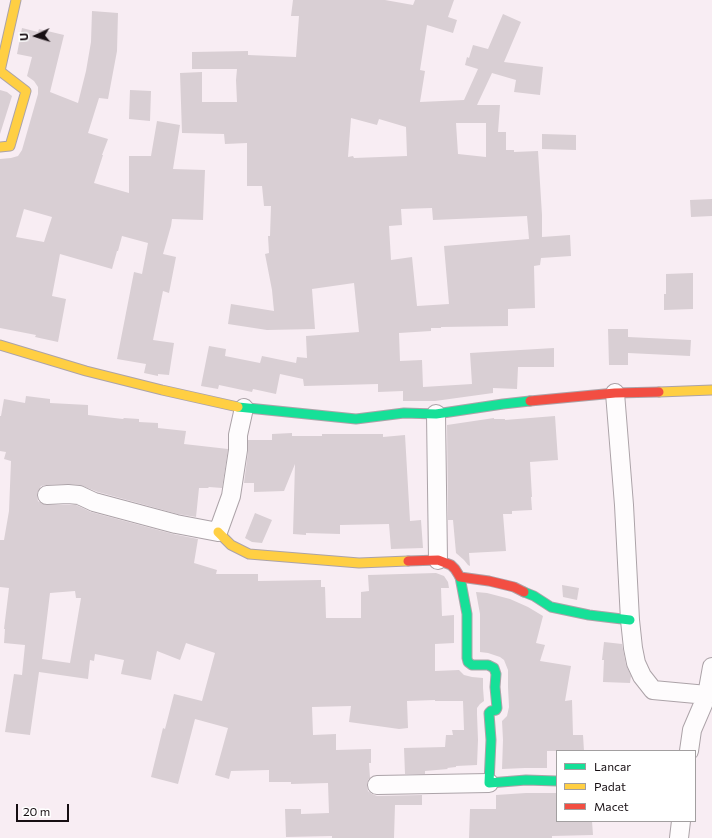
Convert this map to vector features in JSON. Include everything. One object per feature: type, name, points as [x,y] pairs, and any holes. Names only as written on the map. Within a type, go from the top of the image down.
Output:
[{"type":"street","points":[[0,147],[10,146],[26,91],[0,71],[16,0]]},
{"type":"street","points":[[0,345],[101,375],[244,408],[356,419],[404,413],[436,414],[503,404],[615,393],[712,390]]},
{"type":"street","points":[[615,393],[624,505],[630,620],[636,663],[642,676],[653,690],[707,695]]},
{"type":"street","points":[[218,532],[231,496],[238,450],[238,435],[244,408]]},
{"type":"street","points":[[436,414],[438,560]]},
{"type":"street","points":[[47,496],[68,494],[79,495],[94,502],[176,524],[218,532],[231,546],[249,554],[359,563],[438,560],[451,565],[460,577],[468,619],[468,662],[472,665],[488,665],[494,668],[496,674],[495,687],[497,708],[489,713],[491,740],[489,783]]},
{"type":"street","points":[[460,577],[489,581],[514,587],[534,596],[551,607],[589,615],[630,620]]},
{"type":"street","points":[[689,750],[692,730],[707,695],[712,667]]},
{"type":"street","points":[[377,786],[489,783],[526,780],[556,781]]},
{"type":"street","points":[[680,838],[681,822]]},
{"type":"building","points":[[293,0],[385,0],[413,5],[415,0],[454,0],[448,17],[457,20],[453,33],[427,25],[420,70],[425,71],[420,102],[464,100],[478,69],[465,65],[473,45],[488,49],[503,14],[521,22],[504,62],[543,67],[540,95],[514,92],[516,80],[492,73],[477,105],[500,105],[498,132],[506,132],[506,150],[514,150],[514,152],[538,151],[542,237],[570,235],[571,256],[541,258],[540,265],[534,266],[535,308],[508,309],[508,326],[441,327],[431,328],[431,331],[399,333],[400,361],[422,360],[423,387],[472,384],[470,353],[554,348],[554,367],[518,367],[517,389],[493,388],[493,393],[435,401],[403,401],[403,391],[378,392],[378,384],[304,386],[303,379],[280,374],[276,394],[253,389],[252,392],[219,385],[218,389],[201,386],[209,346],[226,349],[225,356],[260,363],[262,356],[296,363],[297,357],[307,358],[306,336],[359,332],[354,283],[312,289],[315,329],[267,330],[228,324],[231,304],[274,311],[272,290],[265,254],[269,253],[268,236],[270,236],[271,206],[264,206],[262,186],[247,186],[247,143],[225,144],[224,134],[182,133],[180,73],[202,72],[202,102],[237,102],[237,69],[192,69],[192,52],[248,51],[248,55],[296,57],[299,16],[291,16]],"holes":[[[351,118],[377,125],[379,119],[406,127],[407,156],[348,157]],[[456,123],[486,123],[486,157],[458,154]],[[432,208],[433,220],[527,216],[529,239],[444,246],[449,304],[417,306],[412,257],[391,260],[389,226],[402,225],[401,209]]]},
{"type":"building","points":[[92,11],[118,13],[117,51],[108,99],[99,98],[88,133],[108,139],[94,183],[129,193],[129,156],[151,156],[157,121],[180,125],[173,169],[205,170],[203,220],[172,219],[163,254],[176,257],[169,293],[163,291],[153,340],[174,343],[169,375],[158,374],[158,376],[144,373],[146,364],[117,359],[134,272],[142,274],[148,243],[122,236],[112,269],[60,254],[52,296],[66,299],[58,342],[35,337],[36,335],[0,328],[0,159],[18,156],[22,150],[38,94],[38,87],[34,81],[27,76],[32,57],[17,54],[22,28],[38,32],[39,29],[64,35],[50,92],[78,103],[91,42]],"holes":[[[24,209],[52,217],[44,242],[16,237]]]},
{"type":"building","points":[[0,90],[7,92],[12,96],[0,134]]},
{"type":"building","points":[[130,90],[151,91],[150,121],[129,119]]},
{"type":"building","points":[[542,134],[576,135],[576,150],[542,149]]},
{"type":"building","points":[[712,199],[712,216],[691,217],[690,200]]},
{"type":"building","points":[[693,273],[693,309],[664,310],[666,274]]},
{"type":"building","points":[[608,329],[628,329],[628,337],[691,340],[690,356],[628,353],[628,365],[609,365]]},
{"type":"building","points":[[26,396],[50,399],[50,403],[88,405],[88,415],[123,419],[139,419],[139,422],[158,423],[158,428],[186,431],[184,444],[228,449],[222,488],[199,488],[196,517],[178,514],[98,492],[80,485],[69,484],[41,486],[37,496],[38,501],[43,504],[76,505],[91,512],[173,534],[198,539],[194,563],[217,570],[216,574],[258,574],[258,581],[321,580],[321,587],[325,587],[326,618],[361,618],[361,592],[369,591],[368,575],[436,573],[444,576],[448,582],[449,588],[441,588],[442,616],[454,615],[454,643],[435,644],[435,671],[459,670],[464,675],[483,678],[484,701],[477,708],[477,765],[456,766],[447,768],[448,769],[425,771],[425,774],[405,774],[404,748],[445,747],[446,735],[453,735],[452,730],[464,730],[463,701],[407,701],[408,728],[399,729],[349,722],[351,706],[312,707],[313,735],[336,734],[336,750],[371,749],[371,763],[369,763],[370,778],[367,786],[368,791],[377,796],[422,795],[422,805],[395,805],[394,838],[332,838],[332,836],[286,837],[285,809],[301,809],[301,814],[329,813],[328,783],[291,784],[291,782],[269,782],[269,770],[231,771],[229,779],[215,775],[228,728],[195,719],[178,784],[151,777],[163,728],[165,729],[174,694],[202,701],[215,653],[186,643],[180,660],[157,651],[151,680],[121,674],[124,660],[95,654],[94,661],[90,660],[88,679],[39,672],[30,735],[5,732],[14,674],[22,675],[25,645],[4,643],[4,629],[9,588],[0,587],[0,540],[4,540],[9,511],[11,461],[4,459],[6,452],[0,451],[0,416],[4,399],[25,403]],"holes":[[[75,591],[76,598],[81,598],[70,663],[42,659],[50,593]]]},
{"type":"building","points":[[555,416],[558,460],[530,462],[532,510],[512,511],[512,514],[503,514],[506,551],[469,553],[470,566],[468,565],[456,553],[453,520],[448,520],[447,425],[494,418],[505,420]]},
{"type":"building","points":[[292,433],[292,436],[322,436],[322,434],[383,434],[383,437],[405,435],[410,521],[421,520],[423,548],[391,549],[389,524],[340,525],[340,534],[293,534],[295,464],[284,491],[254,492],[254,483],[244,483],[248,440],[272,440],[272,434]]},
{"type":"building","points":[[255,513],[272,520],[262,543],[252,542],[245,538]]},
{"type":"building","points":[[562,585],[579,588],[577,600],[563,597]]},
{"type":"building","points":[[476,592],[487,593],[510,599],[543,616],[536,643],[545,645],[540,661],[571,666],[565,701],[572,700],[573,735],[583,735],[584,750],[547,751],[547,768],[502,769],[502,721],[507,716],[509,707],[508,670],[504,660],[500,657],[480,652],[480,614]]},
{"type":"building","points":[[604,642],[622,644],[626,665],[631,676],[630,683],[603,682],[604,660],[602,660]]},
{"type":"building","points":[[556,793],[556,822],[592,822],[593,835],[552,836],[552,838],[469,838],[470,809],[496,809],[496,795]]},
{"type":"traffic: fast","points":[[238,407],[356,419],[404,413],[436,414],[530,401]]},
{"type":"traffic: fast","points":[[460,577],[467,614],[468,662],[472,665],[488,665],[494,668],[496,674],[495,687],[497,708],[489,713],[491,740],[489,783],[526,780],[556,781]]},
{"type":"traffic: fast","points":[[524,592],[534,596],[551,607],[589,615],[630,620]]},
{"type":"traffic: slow","points":[[0,147],[10,146],[26,91],[0,71],[16,0]]},
{"type":"traffic: slow","points":[[0,345],[86,371],[238,407]]},
{"type":"traffic: slow","points":[[659,392],[712,390]]},
{"type":"traffic: slow","points":[[218,532],[231,545],[249,554],[359,563],[408,561]]},
{"type":"traffic: jam","points":[[530,401],[615,393],[659,392]]},
{"type":"traffic: jam","points":[[408,561],[438,560],[451,565],[460,577],[489,581],[514,587],[524,592]]}]
